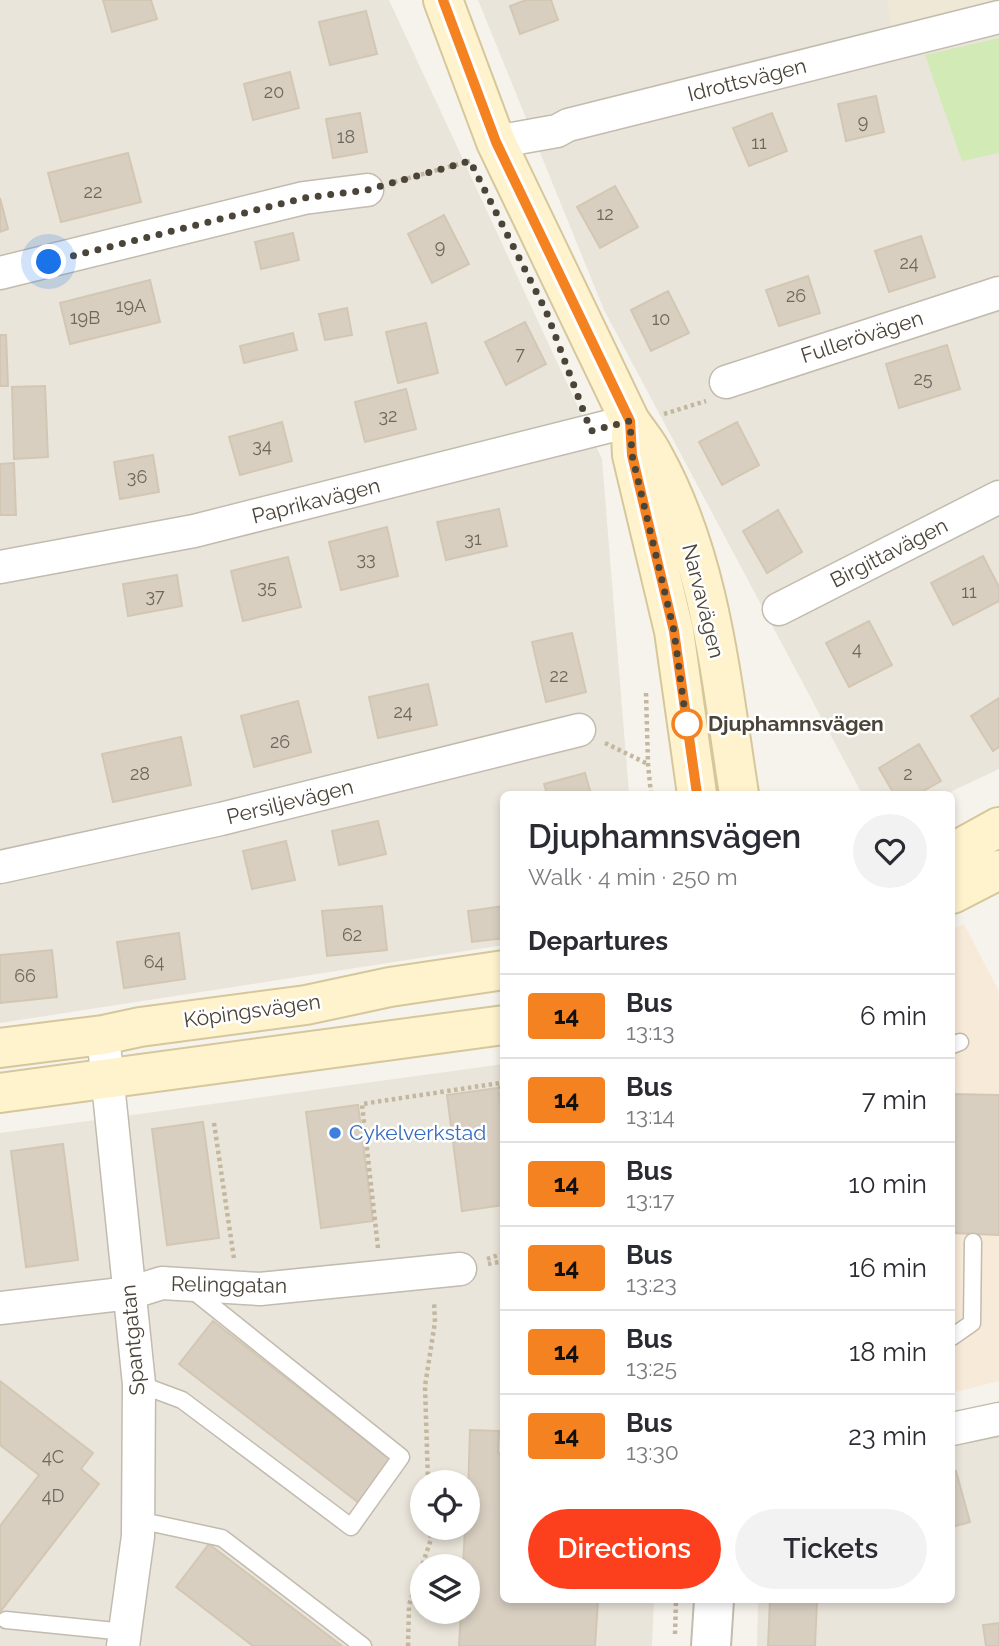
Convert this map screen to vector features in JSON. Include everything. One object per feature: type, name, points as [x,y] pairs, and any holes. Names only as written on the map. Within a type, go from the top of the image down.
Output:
[{"type":"main road","name":"Narvavägen","points":[[443,0],[481,145],[630,421],[653,454],[673,494],[697,562],[713,624],[739,791]]},
{"type":"main road","name":"Narvavägen","points":[[630,421],[632,455],[674,631],[697,791]]},
{"type":"main road","points":[[955,851],[999,827]]},
{"type":"main road","points":[[955,892],[999,870]]},
{"type":"main road","name":"Köpingsvägen","points":[[0,1048],[306,1004],[390,987],[500,971]]},
{"type":"main road","points":[[0,1093],[488,1027],[500,1011]]},
{"type":"street","name":"Idrottsvägen","points":[[481,145],[557,131],[568,125],[999,17]]},
{"type":"street","points":[[0,273],[304,198],[367,190]]},
{"type":"street","name":"Fullerövägen","points":[[726,382],[999,293]]},
{"type":"street","name":"Paprikavägen","points":[[0,567],[194,531],[630,421]]},
{"type":"street","name":"Birgittavägen","points":[[779,609],[999,498]]},
{"type":"street","name":"Persiljevägen","points":[[0,867],[221,819],[579,730]]},
{"type":"street","name":"Spantgatan","points":[[103,1035],[139,1384],[138,1520],[124,1639]]},
{"type":"street","name":"Relinggatan","points":[[0,1308],[130,1293],[162,1283],[260,1289],[447,1271]]},
{"type":"street","points":[[955,1428],[999,1419]]},
{"type":"street","points":[[712,1646],[714,1603]]},
{"type":"lane","points":[[955,1335],[972,1323],[973,1242]]},
{"type":"lane","points":[[139,1384],[182,1400],[351,1527],[401,1457],[185,1284]]},
{"type":"lane","points":[[138,1520],[222,1538],[363,1646]]},
{"type":"lane","points":[[6,1620],[124,1639]]},
{"type":"path","points":[[367,190],[470,161],[481,145]]},
{"type":"path","points":[[630,421],[656,417],[715,397],[726,382]]},
{"type":"path","points":[[646,682],[651,791]]},
{"type":"path","points":[[579,730],[648,764]]},
{"type":"path","points":[[382,1277],[362,1104],[500,1083]]},
{"type":"path","points":[[214,1123],[238,1288]]},
{"type":"path","points":[[428,1470],[425,1386],[435,1322],[447,1271]]},
{"type":"path","points":[[408,1646],[409,1605],[430,1540]]},
{"type":"path","points":[[675,1646],[676,1603]]},
{"type":"shaded area","points":[[0,0],[389,0],[602,459],[629,791],[500,791],[500,946],[0,1023]]},
{"type":"shaded area","points":[[478,0],[999,0],[999,769],[952,791],[860,791],[604,310]]},
{"type":"shaded area","points":[[887,0],[999,0],[999,5],[892,31]]},
{"type":"shaded area","points":[[964,924],[998,990],[999,1000],[999,1381],[955,1392],[955,928]]},
{"type":"shaded area","points":[[500,1065],[500,1603],[654,1603],[652,1646],[0,1646],[0,1133]]},
{"type":"shaded area","points":[[999,1409],[999,1646],[757,1646],[758,1603],[955,1603],[955,1420]]},
{"type":"green space","points":[[999,38],[999,153],[962,161],[925,55]]},
{"type":"building","points":[[103,0],[151,0],[157,19],[112,32]]},
{"type":"building","points":[[526,0],[551,0],[558,20],[520,34],[510,6]]},
{"type":"building","points":[[366,11],[377,54],[330,65],[319,22]]},
{"type":"building","points":[[290,72],[299,108],[253,120],[244,84]]},
{"type":"building","points":[[876,96],[884,132],[846,141],[838,104]]},
{"type":"building","points":[[360,113],[367,152],[333,158],[326,119]]},
{"type":"building","points":[[772,113],[787,151],[749,166],[733,128]]},
{"type":"building","points":[[128,153],[141,202],[61,222],[48,173]]},
{"type":"building","points":[[615,186],[638,227],[600,248],[577,207]]},
{"type":"building","points":[[0,198],[8,229],[0,232]]},
{"type":"building","points":[[444,215],[469,264],[432,283],[408,234]]},
{"type":"building","points":[[293,233],[299,260],[261,269],[255,242]]},
{"type":"building","points":[[921,236],[935,277],[889,292],[875,251]]},
{"type":"building","points":[[808,276],[820,313],[779,326],[766,290]]},
{"type":"building","points":[[150,280],[160,322],[70,344],[60,303]]},
{"type":"building","points":[[668,291],[689,333],[651,351],[631,310]]},
{"type":"building","points":[[347,308],[352,335],[325,340],[319,314]]},
{"type":"building","points":[[525,322],[546,364],[506,385],[485,342]]},
{"type":"building","points":[[426,323],[438,373],[398,383],[386,332]]},
{"type":"building","points":[[293,333],[297,350],[244,363],[240,346]]},
{"type":"building","points":[[0,335],[6,335],[8,386],[0,386]]},
{"type":"building","points":[[947,345],[960,389],[899,408],[886,364]]},
{"type":"building","points":[[45,386],[48,457],[14,459],[12,387]]},
{"type":"building","points":[[406,389],[416,429],[365,442],[355,402]]},
{"type":"building","points":[[282,422],[292,461],[240,475],[229,437]]},
{"type":"building","points":[[737,422],[759,465],[722,485],[699,442]]},
{"type":"building","points":[[153,455],[159,492],[120,499],[114,462]]},
{"type":"building","points":[[14,463],[16,515],[0,515],[0,464]]},
{"type":"building","points":[[499,509],[507,546],[446,560],[437,522]]},
{"type":"building","points":[[778,510],[802,552],[767,573],[743,531]]},
{"type":"building","points":[[387,527],[398,576],[341,590],[329,542]]},
{"type":"building","points":[[983,556],[999,587],[999,601],[953,625],[931,583]]},
{"type":"building","points":[[288,557],[301,607],[243,621],[231,571]]},
{"type":"building","points":[[177,575],[182,606],[128,616],[123,584]]},
{"type":"building","points":[[869,621],[892,665],[849,687],[826,643]]},
{"type":"building","points":[[572,633],[586,692],[546,702],[532,642]]},
{"type":"building","points":[[428,684],[437,725],[378,738],[369,697]]},
{"type":"building","points":[[999,698],[999,747],[993,751],[971,716]]},
{"type":"building","points":[[298,701],[311,752],[254,767],[241,716]]},
{"type":"building","points":[[181,737],[191,785],[113,802],[102,754]]},
{"type":"building","points":[[919,744],[941,781],[923,791],[892,791],[879,768]]},
{"type":"building","points":[[585,773],[590,791],[546,791],[544,784]]},
{"type":"building","points":[[378,821],[386,854],[339,865],[332,831]]},
{"type":"building","points":[[286,841],[295,880],[252,889],[243,851]]},
{"type":"building","points":[[382,906],[387,950],[327,956],[322,911]]},
{"type":"building","points":[[500,907],[500,938],[472,942],[468,911]]},
{"type":"building","points":[[179,933],[185,979],[124,988],[117,942]]},
{"type":"building","points":[[52,950],[57,997],[0,1003],[0,955]]},
{"type":"building","points":[[498,1088],[500,1206],[462,1211],[447,1095]]},
{"type":"building","points":[[955,1094],[999,1095],[999,1235],[955,1233]]},
{"type":"building","points":[[358,1105],[373,1221],[321,1228],[306,1112]]},
{"type":"building","points":[[203,1122],[219,1238],[167,1245],[152,1129]]},
{"type":"building","points":[[63,1144],[78,1260],[26,1267],[11,1151]]},
{"type":"building","points":[[213,1321],[392,1461],[359,1503],[179,1364]]},
{"type":"building","points":[[0,1381],[93,1453],[81,1469],[99,1484],[0,1612],[0,1526],[39,1475],[0,1445]]},
{"type":"building","points":[[470,1430],[499,1431],[500,1603],[598,1603],[595,1646],[459,1646],[460,1624],[480,1624],[480,1554],[464,1554],[464,1540],[480,1540],[480,1470],[469,1470]]},
{"type":"building","points":[[955,1471],[970,1522],[955,1526]]},
{"type":"building","points":[[209,1544],[342,1646],[253,1646],[176,1587]]},
{"type":"building","points":[[770,1603],[817,1603],[815,1646],[768,1646]]},
{"type":"building","points":[[999,1623],[999,1646],[986,1646],[983,1625]]},
{"type":"bus line","name":"14","points":[[443,0],[496,142],[630,421],[632,455],[674,631],[697,791]]},
{"type":"place","name":"Djuphamnsvägen","points":[[687,724]]},
{"type":"place","name":"Cykelverkstad","points":[[335,1133]]},
{"type":"route","points":[[49,262],[304,198],[367,190],[470,161],[546,311],[591,431],[630,421],[632,455],[674,631],[687,728],[687,724]]}]
